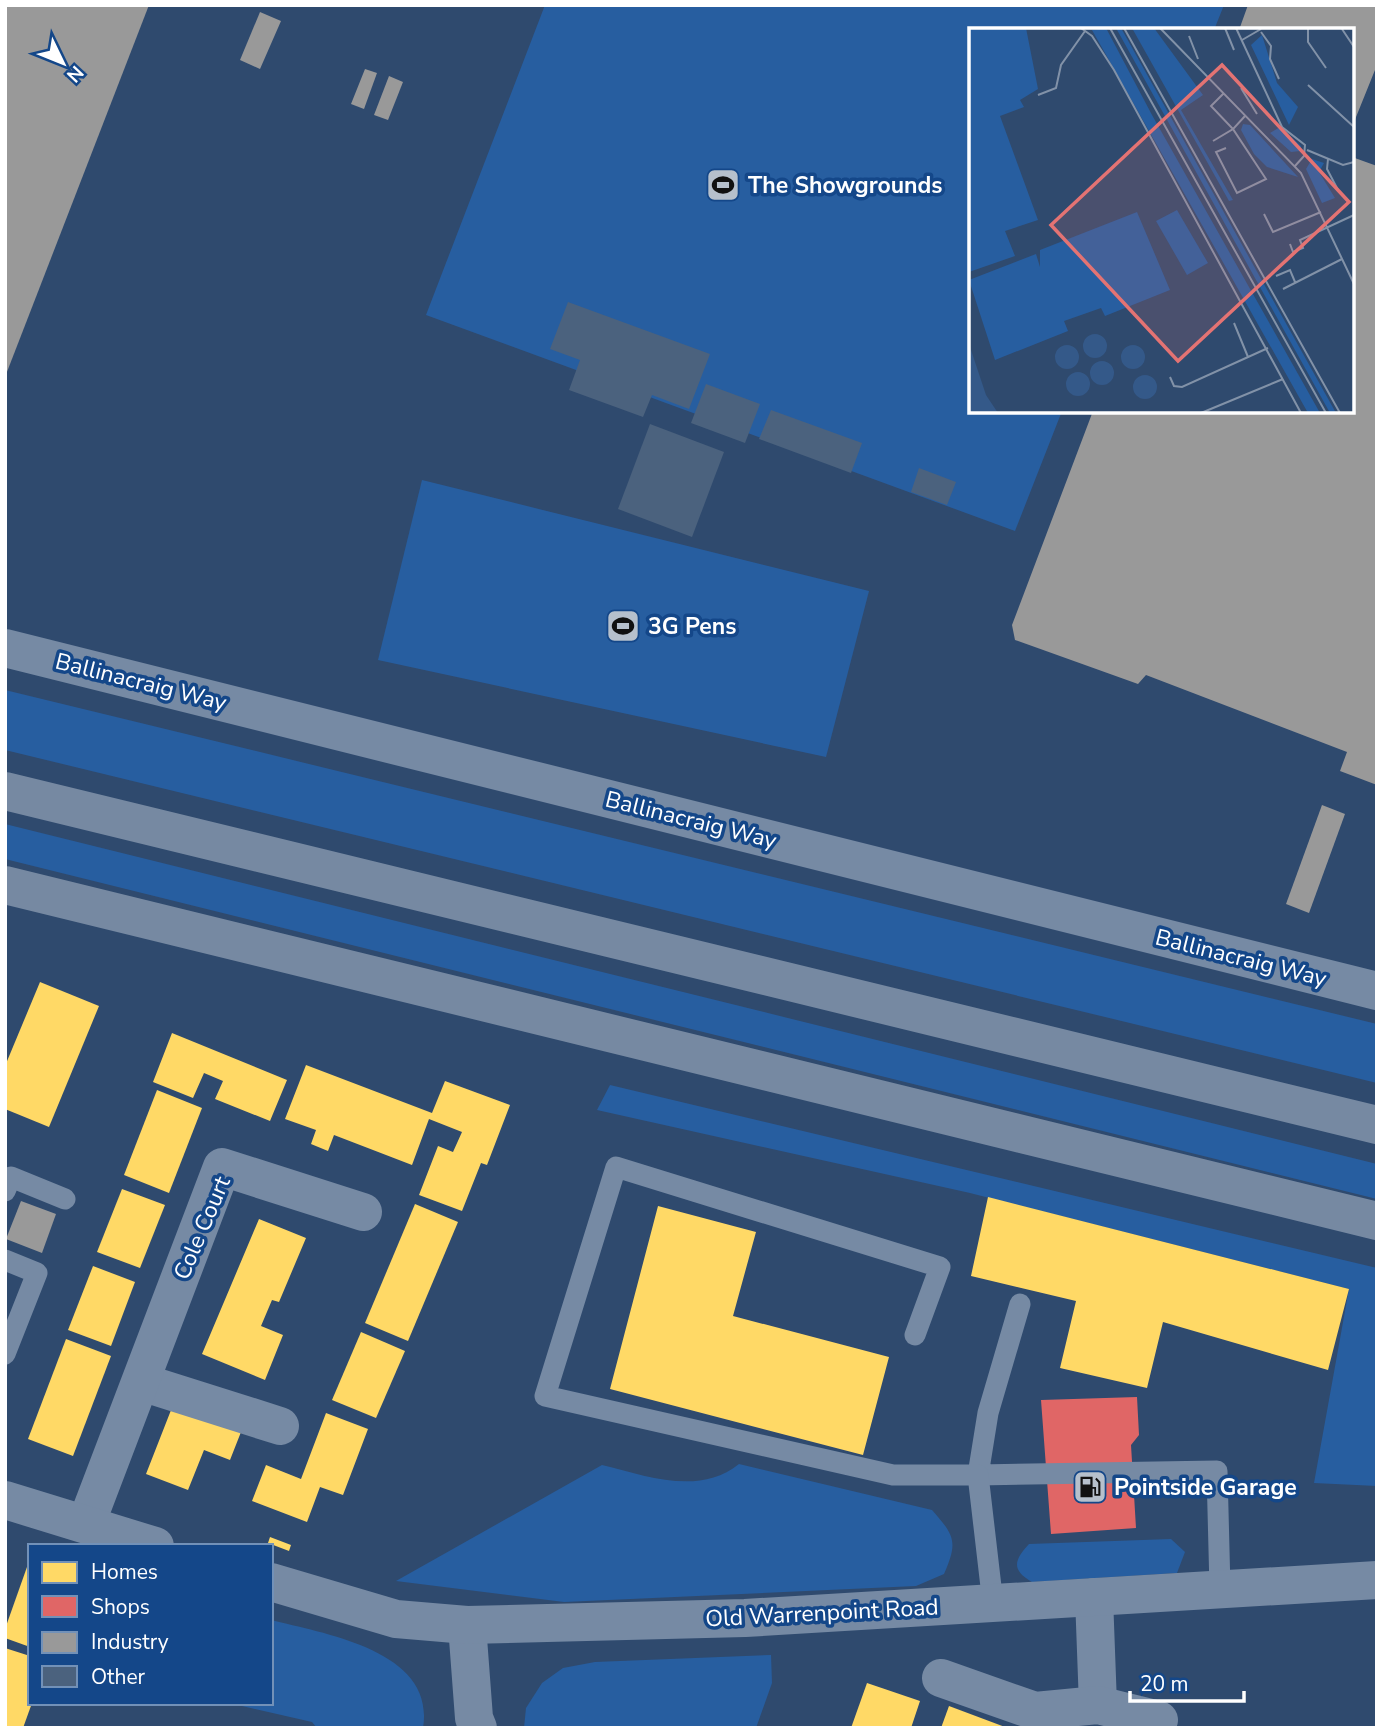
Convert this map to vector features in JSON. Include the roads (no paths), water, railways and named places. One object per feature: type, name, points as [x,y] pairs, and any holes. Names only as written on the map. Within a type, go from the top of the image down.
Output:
[{"type":"highway","points":[[5,791],[1377,1125]]},
{"type":"highway","points":[[5,885],[1377,1221]]},
{"type":"street","name":"Ballinacraig Way","points":[[5,648],[1377,991]]},
{"type":"street","name":"Cole Court","points":[[86,1524],[222,1167],[363,1212]]},
{"type":"street","points":[[141,1381],[280,1426]]},
{"type":"street","points":[[5,1500],[149,1544]]},
{"type":"street","name":"Old Warrenpoint Road","points":[[273,1583],[396,1619],[467,1625],[745,1618],[1377,1580]]},
{"type":"street","points":[[1094,1597],[1098,1705]]},
{"type":"street","points":[[467,1625],[474,1718],[478,1728]]},
{"type":"street","points":[[941,1678],[1035,1711],[1098,1705],[1159,1720]]},
{"type":"lane","points":[[915,1335],[940,1266],[616,1167],[545,1396],[893,1475],[1217,1471],[1220,1589]]},
{"type":"lane","points":[[5,1191],[11,1177],[65,1199]]},
{"type":"lane","points":[[5,1260],[37,1273],[5,1354]]},
{"type":"lane","points":[[993,1604],[978,1475],[988,1413],[1020,1304]]},
{"type":"place","name":"The Showgrounds","points":[[723,185]]},
{"type":"place","name":"3G Pens","points":[[623,626]]},
{"type":"place","name":"Pointside Garage","points":[[1090,1487]]}]
